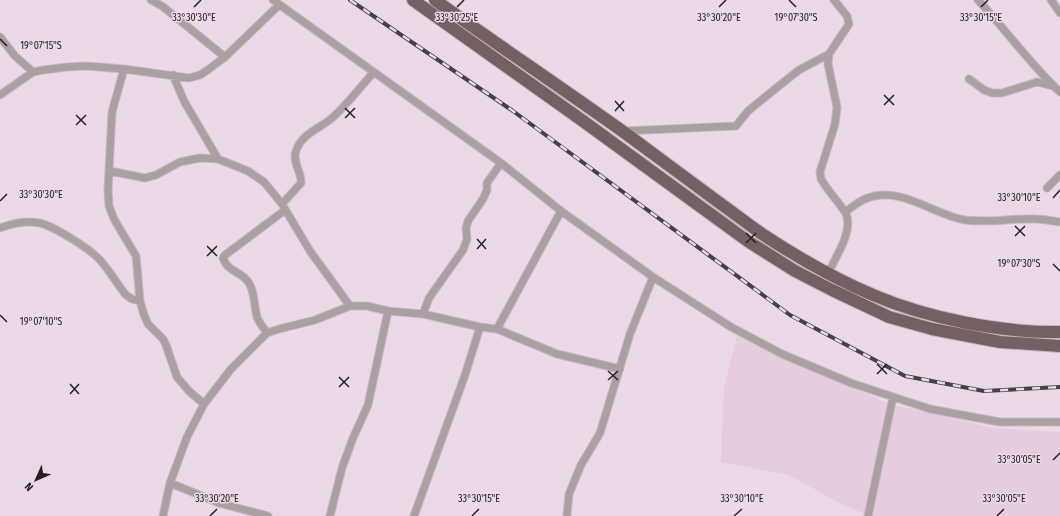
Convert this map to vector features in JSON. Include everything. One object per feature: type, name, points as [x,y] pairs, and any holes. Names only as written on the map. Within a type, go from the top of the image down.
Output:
[{"type":"highway","points":[[413,0],[749,242],[795,271],[889,317],[932,329],[1000,342],[1060,346]]},
{"type":"highway","points":[[435,0],[622,131],[761,233],[797,256],[828,273],[873,295],[925,313],[963,322],[1005,328],[1060,332]]},
{"type":"street","points":[[151,0],[162,6],[225,57]]},
{"type":"street","points":[[273,0],[501,163],[561,211],[653,277],[731,326],[782,354],[851,382],[930,409],[1000,422],[1060,422]]},
{"type":"street","points":[[828,273],[848,230],[848,220],[845,212],[821,179],[820,172],[835,124],[837,106],[828,64],[829,54],[849,24],[847,16],[834,0]]},
{"type":"street","points":[[978,0],[994,17],[1016,45],[1060,92]]},
{"type":"street","points":[[1051,0],[1060,13]]},
{"type":"street","points":[[0,95],[33,72],[86,66],[124,69],[189,78],[209,70],[225,57],[279,5]]},
{"type":"street","points":[[0,37],[15,56],[33,72]]},
{"type":"street","points":[[622,131],[736,126],[748,111],[799,70],[829,54]]},
{"type":"street","points":[[124,69],[112,112],[108,190],[109,206],[114,219],[136,256],[140,301],[148,324],[163,339],[177,378],[204,404]]},
{"type":"street","points":[[267,333],[257,318],[250,284],[244,277],[230,269],[222,258],[284,207],[301,183],[296,165],[296,151],[302,141],[315,129],[332,118],[374,72]]},
{"type":"street","points":[[173,75],[184,101],[218,159]]},
{"type":"street","points":[[969,79],[984,90],[992,93],[1002,93],[1037,82],[1053,86]]},
{"type":"street","points":[[110,170],[145,178],[156,175],[180,162],[200,158],[218,159],[248,171],[264,182],[284,207],[310,251],[350,306]]},
{"type":"street","points":[[423,314],[429,298],[463,250],[468,221],[483,199],[487,190],[487,183],[501,163]]},
{"type":"street","points":[[1047,188],[1060,175]]},
{"type":"street","points":[[845,212],[864,199],[884,195],[913,200],[944,214],[965,220],[995,221],[1036,219],[1060,222]]},
{"type":"street","points":[[497,329],[561,211]]},
{"type":"street","points":[[0,228],[15,222],[40,223],[62,234],[79,243],[97,257],[126,295],[132,299],[140,301]]},
{"type":"street","points":[[567,516],[569,494],[581,465],[600,433],[630,334],[653,277]]},
{"type":"street","points":[[163,516],[170,483],[187,437],[204,404],[231,369],[267,333],[279,328],[315,320],[350,306],[367,306],[388,311],[423,314],[480,327],[497,329],[557,354],[620,369]]},
{"type":"street","points":[[330,516],[342,468],[353,438],[368,405],[388,311]]},
{"type":"street","points":[[414,516],[465,375],[480,327]]},
{"type":"street","points":[[868,516],[893,397]]},
{"type":"street","points":[[170,483],[219,503],[268,516]]},
{"type":"shaded area","points":[[737,335],[892,405],[938,414],[992,428],[1060,432],[1060,516],[870,516],[843,505],[789,475],[721,462],[724,388]]},
{"type":"railway","points":[[350,0],[513,111],[790,315],[905,376],[984,391],[1060,387]]}]
